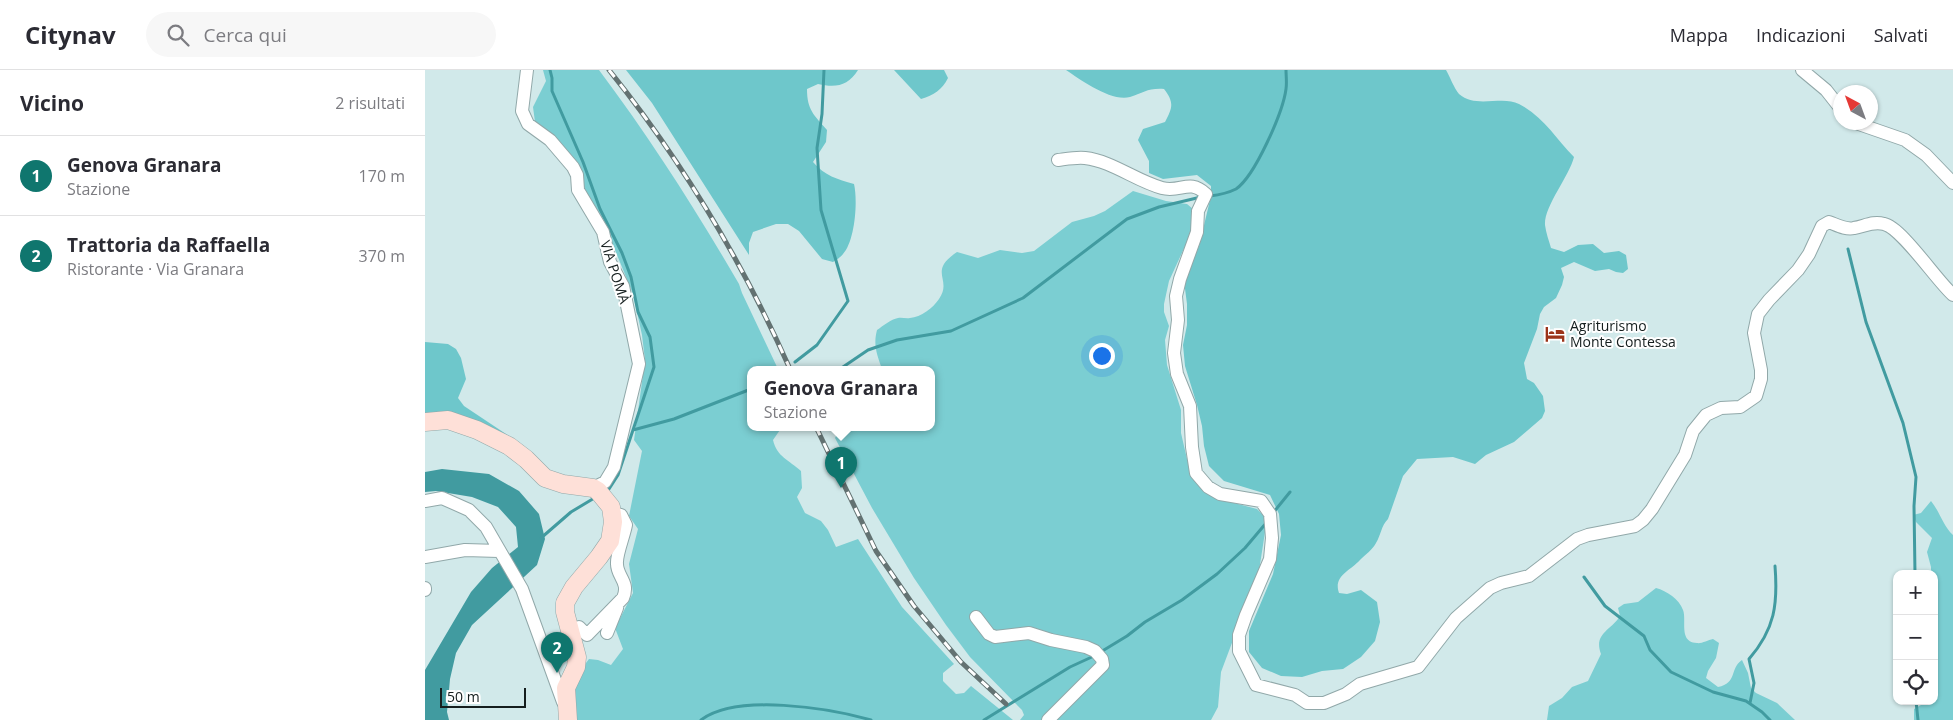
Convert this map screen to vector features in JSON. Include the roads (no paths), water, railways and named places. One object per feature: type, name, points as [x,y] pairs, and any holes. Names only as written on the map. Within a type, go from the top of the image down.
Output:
[{"type":"street","name":"VIA POMÀ","points":[[527,70],[522,111],[527,124],[550,140],[573,167],[577,175],[578,190],[603,232],[610,262],[623,286],[639,364],[614,468],[605,482],[603,498]]},
{"type":"street","points":[[1802,70],[1833,98]]},
{"type":"street","points":[[1876,130],[1905,140],[1925,155],[1953,183]]},
{"type":"street","points":[[1058,160],[1085,158],[1103,163],[1162,188],[1176,190],[1193,186],[1206,194],[1198,211],[1197,232],[1176,296],[1179,320],[1174,353],[1177,374],[1190,406],[1192,447],[1196,473],[1208,486],[1220,494],[1261,501],[1270,514],[1272,538],[1270,559],[1239,635],[1239,651],[1256,685],[1295,695],[1307,703],[1324,703],[1345,694],[1360,684],[1418,667],[1456,618],[1490,588],[1501,583],[1529,576],[1577,539],[1635,526],[1643,520],[1652,509],[1685,455],[1693,431],[1706,416],[1721,408],[1740,407],[1756,396],[1761,379],[1754,333],[1758,314],[1798,270],[1809,254],[1822,226],[1829,222],[1840,227],[1853,229],[1869,223],[1886,224],[1898,232],[1953,296]]},
{"type":"street","points":[[425,422],[448,420],[477,430],[509,446],[526,459],[545,478],[603,498],[621,516],[626,525],[616,565],[624,582],[626,592],[587,635],[579,627]]},
{"type":"street","points":[[425,501],[442,498],[469,510],[486,527],[522,589],[567,715]]},
{"type":"street","points":[[567,715],[566,688],[576,667],[577,656],[565,612],[565,603],[574,587],[610,541],[603,498]]},
{"type":"street","points":[[427,557],[465,550],[499,551]]},
{"type":"street","points":[[607,633],[618,603]]},
{"type":"street","points":[[976,617],[989,634],[995,637],[1029,633],[1086,647],[1102,659],[1103,665],[1048,720]]},
{"type":"waterway","points":[[550,70],[552,91],[583,162],[600,209],[622,253],[631,277],[638,312],[650,337],[654,367],[618,475],[609,489],[605,491]]},
{"type":"waterway","points":[[795,362],[817,345],[848,301],[821,210],[817,148],[822,114],[824,70]]},
{"type":"waterway","points":[[1210,196],[1236,189],[1259,158],[1274,127],[1284,99],[1286,70]]},
{"type":"waterway","points":[[844,366],[868,350],[897,340],[951,331],[1023,298],[1127,219],[1159,207],[1201,197]]},
{"type":"waterway","points":[[1848,249],[1866,322],[1903,423],[1916,477],[1914,506],[1915,570]]},
{"type":"waterway","points":[[633,430],[674,419],[747,391]]},
{"type":"waterway","points":[[1273,513],[1290,492]]},
{"type":"waterway","points":[[541,538],[571,512],[596,497]]},
{"type":"waterway","points":[[1099,653],[1182,600],[1217,574],[1245,548],[1267,522]]},
{"type":"waterway","points":[[1750,703],[1754,683],[1749,659],[1758,648],[1773,616],[1776,592],[1775,566]]},
{"type":"waterway","points":[[1584,577],[1605,606],[1644,636],[1650,650],[1671,672],[1713,692],[1746,701],[1770,720]]},
{"type":"waterway","points":[[984,720],[1070,667],[1094,656]]},
{"type":"waterway","points":[[701,720],[717,712],[737,707],[760,705],[784,705],[832,711],[871,720]]},
{"type":"waterway","points":[[1916,705],[1918,720]]},
{"type":"railway","points":[[609,70],[661,140],[709,214],[752,290],[789,366]]},
{"type":"railway","points":[[818,431],[876,551],[914,606],[961,662],[1006,704]]},
{"type":"place","name":"Agriturismo Monte Contessa","points":[[1555,334]]},
{"type":"place","name":"Genova Granara","points":[[841,488]]},
{"type":"place","name":"Trattoria da Raffaella","points":[[557,673]]}]
